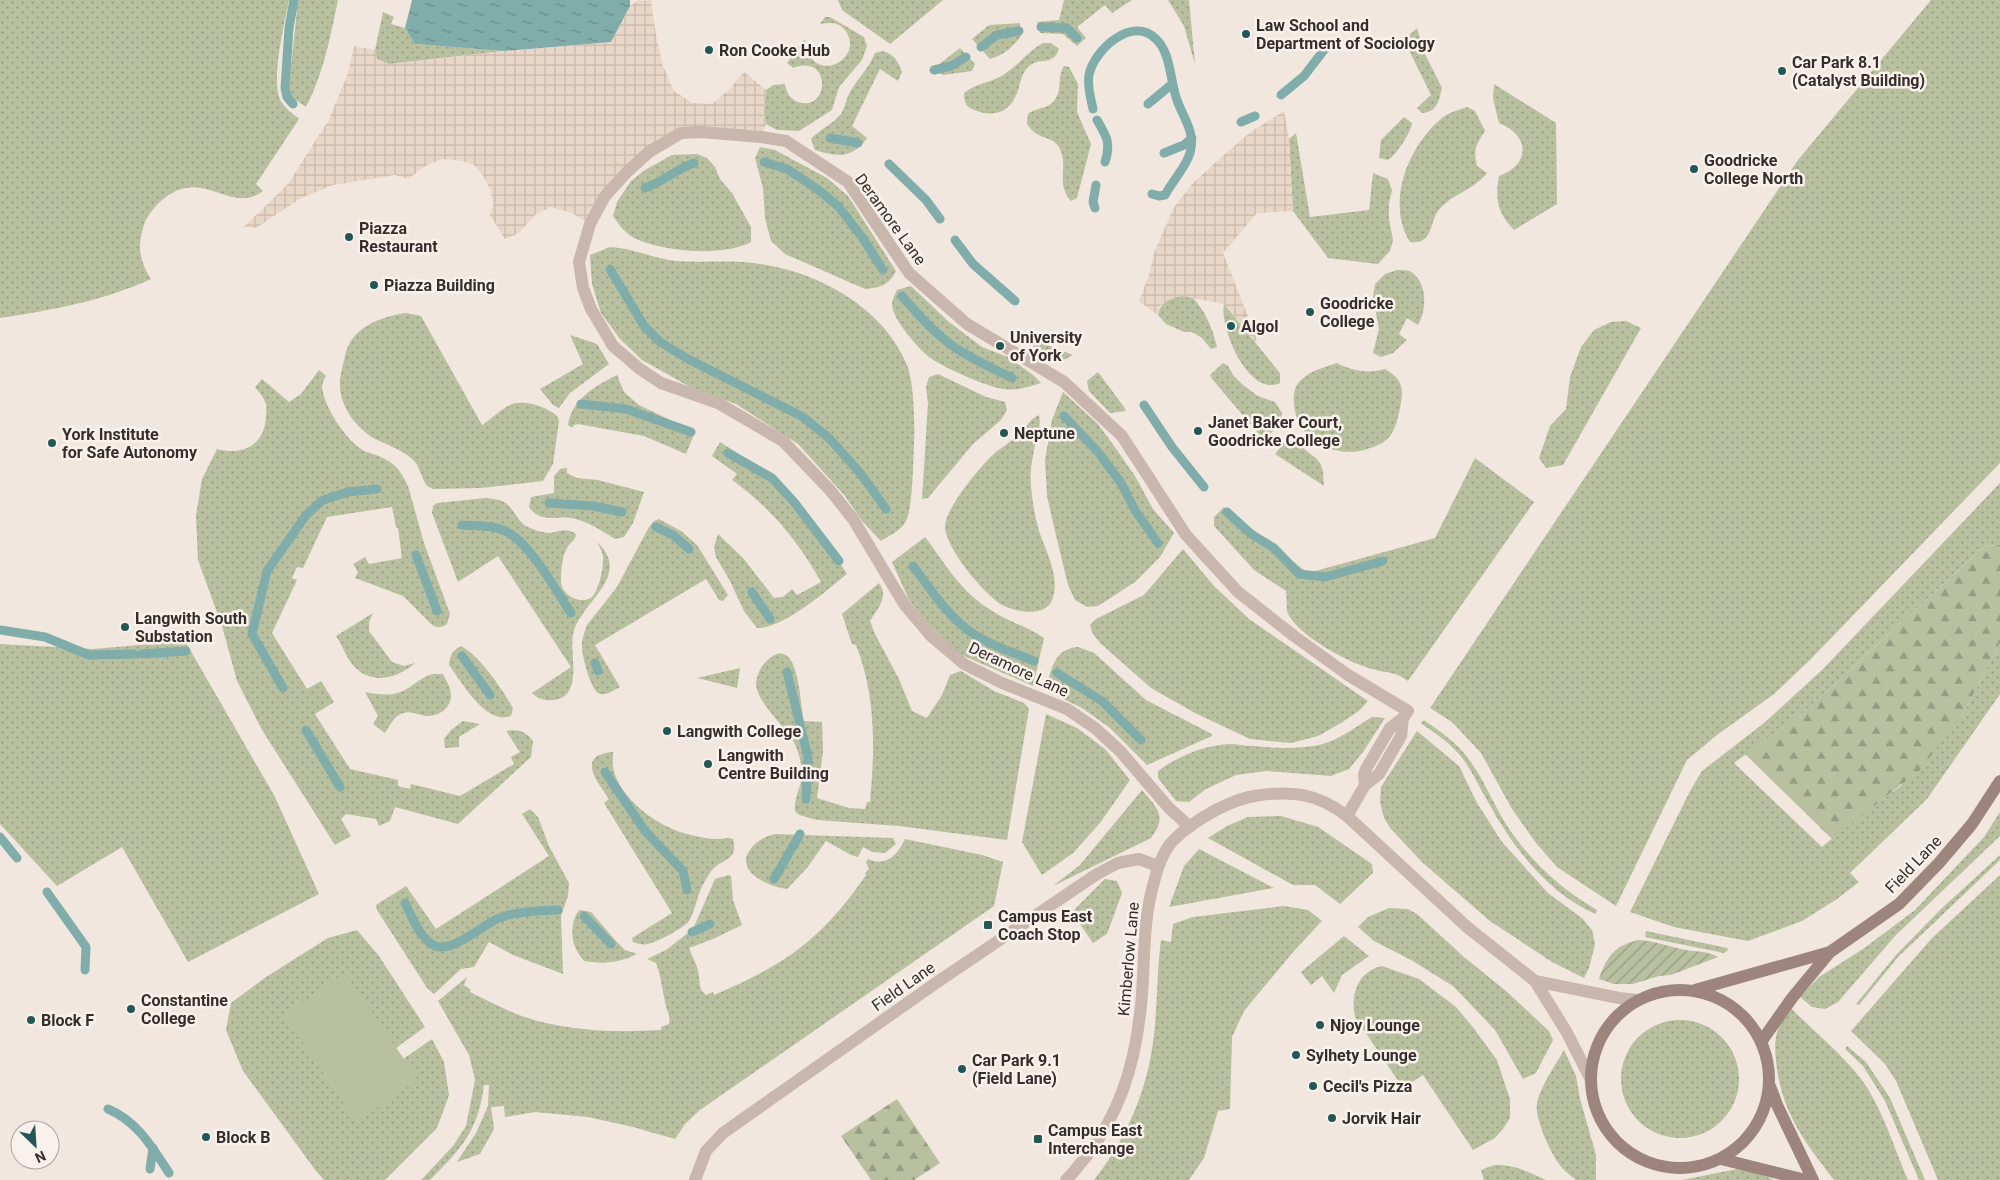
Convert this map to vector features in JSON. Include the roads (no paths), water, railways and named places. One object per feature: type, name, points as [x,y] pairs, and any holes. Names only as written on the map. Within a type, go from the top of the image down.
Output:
[{"type":"street","name":"Deramore Lane","points":[[1190,827],[1169,808],[1120,751],[1095,728],[1067,710],[1002,683],[964,664],[931,636],[904,604],[853,519],[830,490],[784,441],[718,403],[661,383],[640,369],[613,346],[591,309],[583,288],[579,262],[590,224],[605,196],[649,152],[681,133],[702,132],[786,141],[848,182],[909,273],[967,324],[1064,382],[1122,436],[1186,535],[1238,592],[1294,636],[1405,715],[1390,728],[1371,760],[1364,775],[1365,785],[1347,816]]},
{"type":"street","name":"Field Lane","points":[[1761,1042],[1792,998],[1830,952],[1899,904],[1939,863],[1972,824],[2000,781]]},
{"type":"street","name":"Kimberlow Lane","points":[[1066,1180],[1094,1146],[1110,1121],[1124,1087],[1134,1053],[1141,1012],[1145,927],[1150,895],[1158,866],[1170,845],[1190,827],[1208,814],[1243,798],[1274,794],[1308,795],[1335,806],[1467,927],[1535,981],[1566,1031],[1590,1078]]},
{"type":"street","name":"Field Lane","points":[[695,1180],[706,1151],[723,1133],[933,984],[1097,874],[1118,863],[1139,859],[1158,866]]},
{"type":"street","name":"Field Lane","points":[[1770,1084],[1767,1102],[1760,1120],[1737,1149],[1721,1159],[1688,1169],[1670,1168],[1647,1162],[1626,1151],[1609,1134],[1598,1117],[1592,1098],[1590,1078],[1594,1054],[1604,1032],[1619,1014],[1638,1000],[1660,992],[1693,990],[1830,952]]},
{"type":"street","name":"Kimberlow Lane","points":[[1535,981],[1638,1000]]},
{"type":"street","name":"Field Lane","points":[[1693,990],[1726,1002],[1741,1013],[1752,1026],[1761,1042],[1768,1062],[1770,1084],[1777,1105],[1813,1180]]},
{"type":"street","points":[[1721,1159],[1806,1180]]},
{"type":"water","points":[[412,0],[630,0],[630,6],[611,42],[504,51],[415,44],[405,28]]},
{"type":"waterway","points":[[293,104],[287,97],[285,88],[289,28],[294,0]]},
{"type":"waterway","points":[[1041,27],[1067,28],[1077,38]]},
{"type":"waterway","points":[[981,47],[997,35],[1019,31]]},
{"type":"waterway","points":[[1093,109],[1089,88],[1089,75],[1092,65],[1106,46],[1126,33],[1136,31],[1146,33],[1156,39],[1165,52],[1177,100],[1190,132],[1191,145],[1185,164],[1165,195],[1152,194]]},
{"type":"waterway","points":[[1281,95],[1304,76],[1324,50]]},
{"type":"waterway","points":[[934,70],[951,66],[966,57]]},
{"type":"waterway","points":[[1148,104],[1172,84]]},
{"type":"waterway","points":[[1241,122],[1255,116]]},
{"type":"waterway","points":[[1097,120],[1108,145],[1105,162]]},
{"type":"waterway","points":[[830,138],[858,143]]},
{"type":"waterway","points":[[1164,153],[1184,145],[1192,138]]},
{"type":"waterway","points":[[764,162],[787,169],[838,206],[862,237],[883,270]]},
{"type":"waterway","points":[[645,188],[694,163]]},
{"type":"waterway","points":[[889,164],[926,200],[940,219]]},
{"type":"waterway","points":[[1095,208],[1093,202],[1096,185]]},
{"type":"waterway","points":[[955,240],[973,264],[1015,301]]},
{"type":"waterway","points":[[610,269],[644,326],[660,342],[688,359],[803,417],[830,439],[861,474],[886,509]]},
{"type":"waterway","points":[[902,296],[947,342],[1012,378]]},
{"type":"waterway","points":[[581,404],[626,409],[691,432]]},
{"type":"waterway","points":[[1144,405],[1172,447],[1204,487]]},
{"type":"waterway","points":[[1064,416],[1098,452],[1121,483],[1136,512],[1158,543]]},
{"type":"waterway","points":[[728,453],[772,478],[794,502],[839,561]]},
{"type":"waterway","points":[[283,688],[252,634],[267,571],[306,515],[323,500],[348,492],[377,489]]},
{"type":"waterway","points":[[549,503],[593,506],[622,512]]},
{"type":"waterway","points":[[1227,512],[1251,534],[1274,548],[1299,574],[1325,577],[1383,561]]},
{"type":"waterway","points":[[462,525],[497,528],[516,538],[534,557],[571,613]]},
{"type":"waterway","points":[[656,527],[673,535],[689,549]]},
{"type":"waterway","points":[[416,555],[437,611]]},
{"type":"waterway","points":[[913,566],[941,603],[966,628],[989,643],[1034,661]]},
{"type":"waterway","points":[[752,592],[770,619]]},
{"type":"waterway","points":[[0,630],[45,637],[89,655],[134,654]]},
{"type":"waterway","points":[[142,654],[186,651]]},
{"type":"waterway","points":[[462,656],[490,695]]},
{"type":"waterway","points":[[595,663],[598,671]]},
{"type":"waterway","points":[[787,672],[808,757],[806,799]]},
{"type":"waterway","points":[[1057,673],[1102,701],[1141,740]]},
{"type":"waterway","points":[[306,730],[340,787]]},
{"type":"waterway","points":[[605,772],[645,831],[683,871],[687,890]]},
{"type":"waterway","points":[[774,879],[800,834]]},
{"type":"waterway","points":[[0,837],[17,858]]},
{"type":"waterway","points":[[47,892],[86,947],[85,970]]},
{"type":"waterway","points":[[405,903],[425,938],[435,946],[442,947],[450,946],[467,938],[504,916],[558,910]]},
{"type":"waterway","points":[[584,916],[611,944]]},
{"type":"waterway","points":[[692,932],[710,924]]},
{"type":"waterway","points":[[108,1109],[127,1120],[136,1128],[150,1144],[169,1173]]},
{"type":"waterway","points":[[150,1169],[153,1148]]},
{"type":"place","name":"Law School and Department of Sociology","points":[[1246,34]]},
{"type":"place","name":"Ron Cooke Hub","points":[[709,50]]},
{"type":"place","name":"Car Park 8.1 (Catalyst Building)","points":[[1782,71]]},
{"type":"place","name":"Goodricke College North","points":[[1694,169]]},
{"type":"place","name":"Piazza Restaurant","points":[[349,237]]},
{"type":"place","name":"Piazza Building","points":[[374,285]]},
{"type":"place","name":"Goodricke College","points":[[1310,312]]},
{"type":"place","name":"Algol","points":[[1231,326]]},
{"type":"place","name":"University of York","points":[[1000,346]]},
{"type":"place","name":"Janet Baker Court, Goodricke College","points":[[1198,431]]},
{"type":"place","name":"Neptune","points":[[1004,433]]},
{"type":"place","name":"York Institute for Safe Autonomy","points":[[52,443]]},
{"type":"place","name":"Langwith South Substation","points":[[125,627]]},
{"type":"place","name":"Langwith College","points":[[667,731]]},
{"type":"place","name":"Langwith Centre Building","points":[[708,764]]},
{"type":"place","name":"Campus East Coach Stop","points":[[988,925]]},
{"type":"place","name":"Constantine College","points":[[131,1009]]},
{"type":"place","name":"Block F","points":[[31,1020]]},
{"type":"place","name":"Njoy Lounge","points":[[1320,1025]]},
{"type":"place","name":"Sylhety Lounge","points":[[1296,1055]]},
{"type":"place","name":"Car Park 9.1 (Field Lane)","points":[[962,1069]]},
{"type":"place","name":"Cecil's Pizza","points":[[1313,1086]]},
{"type":"place","name":"Jorvik Hair","points":[[1332,1118]]},
{"type":"place","name":"Block B","points":[[206,1137]]},
{"type":"place","name":"Campus East Interchange","points":[[1038,1139]]}]
